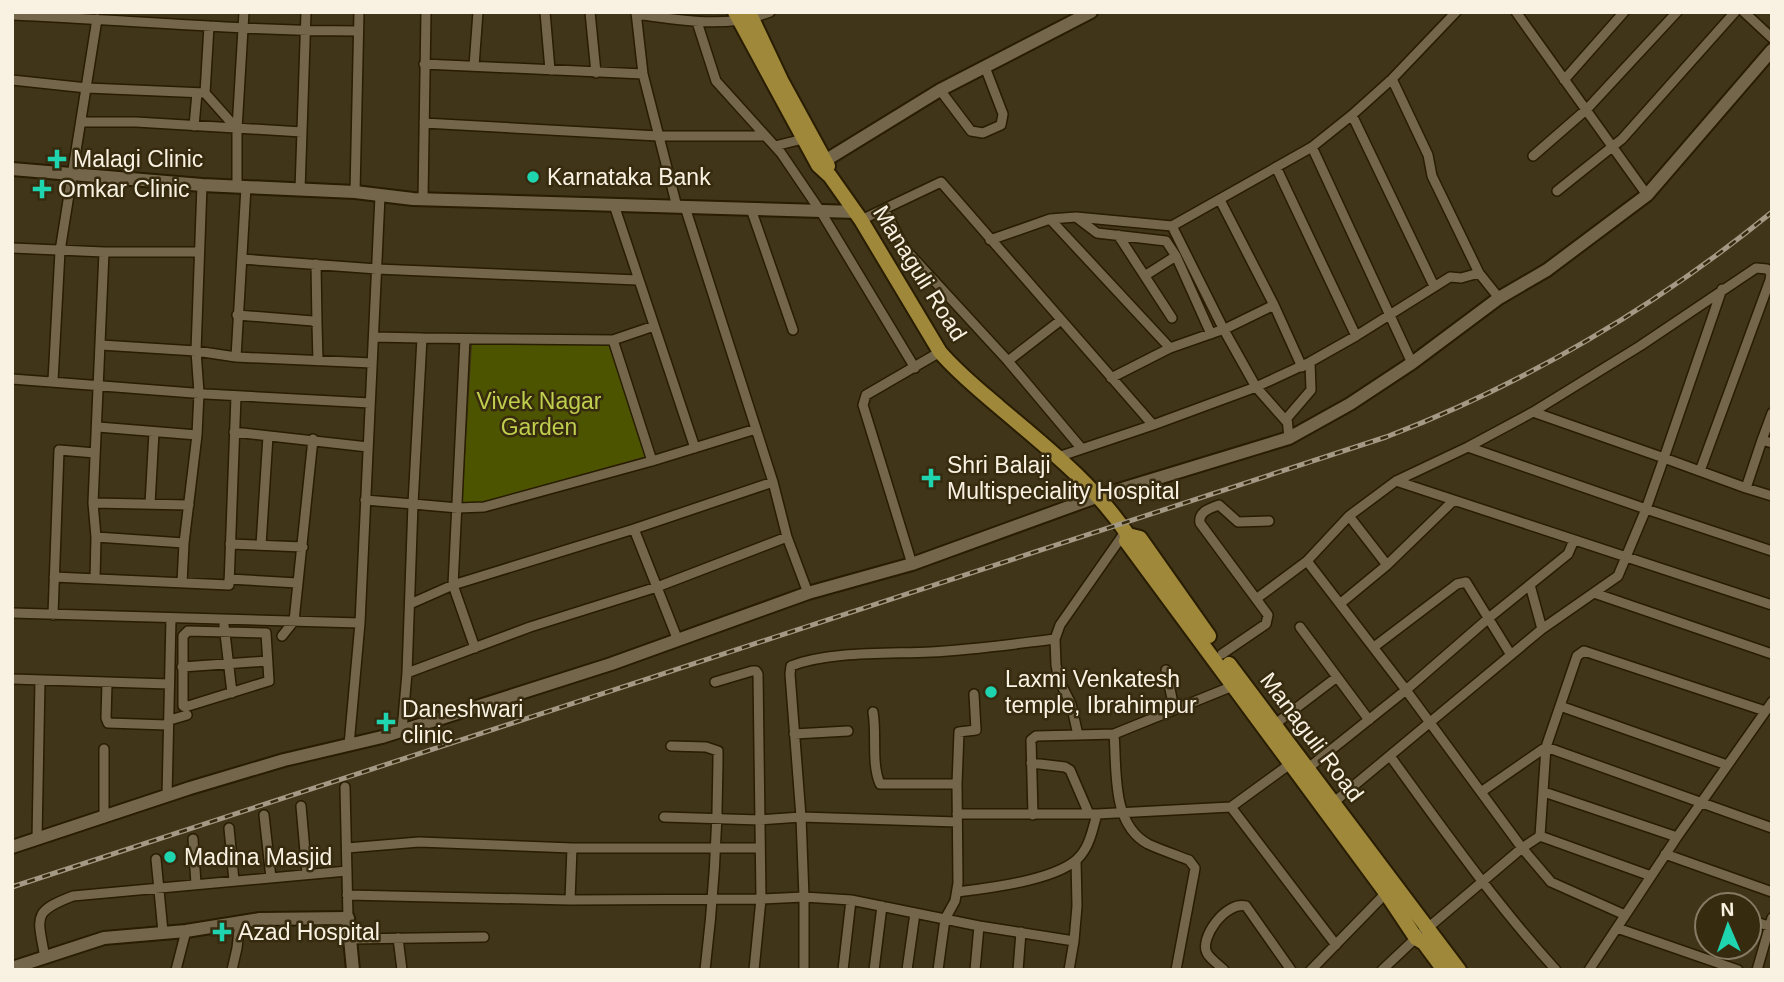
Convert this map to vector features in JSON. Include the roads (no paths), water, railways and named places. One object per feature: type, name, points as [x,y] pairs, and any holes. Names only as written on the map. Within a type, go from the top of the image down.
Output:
[{"type":"main road","name":"Managuli Road","points":[[744,16],[803,139],[822,163]]},
{"type":"main road","name":"Managuli Road","points":[[744,16],[781,80],[822,163],[858,216],[940,352],[955,369],[1058,457],[1099,496],[1127,533],[1140,538],[1222,654],[1334,803],[1444,970]]},
{"type":"main road","name":"Managuli Road","points":[[1127,533],[1126,541],[1386,893],[1459,970]]},
{"type":"street","points":[[236,357],[242,259],[242,186],[237,129],[244,12]]},
{"type":"street","points":[[300,190],[306,12]]},
{"type":"street","points":[[355,192],[359,12]]},
{"type":"street","points":[[423,199],[426,12]]},
{"type":"street","points":[[474,66],[478,12]]},
{"type":"street","points":[[545,12],[550,70]]},
{"type":"street","points":[[590,12],[596,73]]},
{"type":"street","points":[[770,12],[697,22],[636,13],[643,74],[658,136],[756,429],[787,537],[808,593]]},
{"type":"street","points":[[822,163],[940,90],[1091,12]]},
{"type":"street","points":[[990,240],[1050,219],[1076,217],[1172,226],[1312,147],[1392,79],[1456,12]]},
{"type":"street","points":[[1516,12],[1647,195]]},
{"type":"street","points":[[1564,80],[1624,12]]},
{"type":"street","points":[[1533,156],[1587,109],[1677,12]]},
{"type":"street","points":[[1557,191],[1613,147],[1735,12]]},
{"type":"street","points":[[1744,12],[1772,38]]},
{"type":"street","points":[[12,15],[71,14],[97,19],[244,29],[358,30]]},
{"type":"street","points":[[53,381],[60,251],[97,19]]},
{"type":"street","points":[[697,22],[716,80],[775,146],[821,212],[915,368]]},
{"type":"street","points":[[194,126],[209,26]]},
{"type":"street","points":[[12,847],[284,760],[402,730],[611,663],[808,593],[912,564],[1099,496],[1289,438],[1350,404],[1412,363],[1499,298],[1547,270],[1647,195],[1772,50]]},
{"type":"street","points":[[424,64],[643,74]]},
{"type":"street","points":[[940,90],[971,131],[983,134],[1001,125],[1003,114],[985,67]]},
{"type":"street","points":[[1392,79],[1429,155],[1432,176],[1479,273],[1499,298]]},
{"type":"street","points":[[12,80],[87,88],[201,93],[237,129]]},
{"type":"street","points":[[1352,115],[1434,286]]},
{"type":"street","points":[[81,122],[136,122],[302,132]]},
{"type":"street","points":[[424,123],[658,136],[764,136]]},
{"type":"street","points":[[775,146],[803,139]]},
{"type":"street","points":[[1312,147],[1412,363]]},
{"type":"street","points":[[1276,167],[1356,336]]},
{"type":"street","points":[[12,169],[202,185],[355,192],[380,197],[751,209],[858,216],[884,209],[940,182],[1153,425]]},
{"type":"street","points":[[182,583],[197,435],[199,393],[196,351],[202,185]]},
{"type":"street","points":[[349,745],[359,623],[380,197]]},
{"type":"street","points":[[1220,200],[1306,364],[1311,390],[1286,421]]},
{"type":"street","points":[[614,205],[695,447]]},
{"type":"street","points":[[751,209],[793,330]]},
{"type":"street","points":[[884,209],[905,248],[1008,361],[1082,449]]},
{"type":"street","points":[[1076,217],[1093,232],[1164,240],[1176,256],[1211,334]]},
{"type":"street","points":[[1050,219],[1171,348]]},
{"type":"street","points":[[1172,226],[1256,387],[1286,421],[1289,438]]},
{"type":"street","points":[[1118,235],[1172,318]]},
{"type":"street","points":[[12,248],[198,252]]},
{"type":"street","points":[[95,579],[93,502],[104,252]]},
{"type":"street","points":[[1146,275],[1176,256]]},
{"type":"street","points":[[242,259],[377,269],[637,280]]},
{"type":"street","points":[[316,264],[318,361]]},
{"type":"street","points":[[1256,599],[1307,561],[1349,516],[1396,481],[1533,412],[1640,346],[1756,268],[1767,269],[1771,273],[1700,471]]},
{"type":"street","points":[[1058,457],[1256,387],[1306,364],[1356,336],[1450,277],[1461,278],[1479,273]]},
{"type":"street","points":[[1334,803],[1542,629],[1618,576],[1646,509],[1722,289]]},
{"type":"street","points":[[1111,378],[1171,348],[1224,330],[1274,305]]},
{"type":"street","points":[[237,315],[310,321],[317,324]]},
{"type":"street","points":[[1008,361],[1061,320]]},
{"type":"street","points":[[374,337],[613,340],[654,326]]},
{"type":"street","points":[[402,730],[422,338]]},
{"type":"street","points":[[465,340],[453,585],[475,648]]},
{"type":"street","points":[[613,340],[652,461]]},
{"type":"street","points":[[101,345],[196,351],[236,357],[372,363]]},
{"type":"street","points":[[912,564],[863,405],[866,395],[940,352]]},
{"type":"street","points":[[12,379],[370,403]]},
{"type":"street","points":[[54,577],[229,585],[236,396]]},
{"type":"street","points":[[1533,412],[1772,496]]},
{"type":"street","points":[[1746,488],[1767,442],[1772,412]]},
{"type":"street","points":[[98,427],[197,435]]},
{"type":"street","points":[[365,500],[457,508],[484,507],[756,429]]},
{"type":"street","points":[[150,504],[153,432]]},
{"type":"street","points":[[234,432],[368,447]]},
{"type":"street","points":[[261,545],[268,436]]},
{"type":"street","points":[[282,636],[294,621],[313,439]]},
{"type":"street","points":[[1468,447],[1772,551]]},
{"type":"street","points":[[53,615],[59,450],[95,453]]},
{"type":"street","points":[[1396,481],[1772,605]]},
{"type":"street","points":[[410,604],[453,585],[634,529],[773,482]]},
{"type":"street","points":[[1341,603],[1387,565],[1453,500]]},
{"type":"street","points":[[93,502],[190,505]]},
{"type":"street","points":[[1222,654],[1268,620],[1268,615],[1199,518],[1201,514],[1219,505],[1238,522],[1269,521]]},
{"type":"street","points":[[1349,516],[1387,565]]},
{"type":"street","points":[[634,529],[677,638]]},
{"type":"street","points":[[1078,735],[1071,704],[1059,680],[1055,639],[1060,625],[1127,533]]},
{"type":"street","points":[[96,537],[184,543]]},
{"type":"street","points":[[407,673],[530,627],[657,587],[787,537]]},
{"type":"street","points":[[1307,769],[1569,554],[1574,540]]},
{"type":"street","points":[[230,544],[303,547]]},
{"type":"street","points":[[1307,561],[1522,848],[1551,882],[1625,915]]},
{"type":"street","points":[[229,579],[297,583]]},
{"type":"street","points":[[1374,647],[1461,582],[1466,582],[1511,655]]},
{"type":"street","points":[[1530,584],[1542,629]]},
{"type":"street","points":[[1594,593],[1772,654]]},
{"type":"street","points":[[12,613],[359,623]]},
{"type":"street","points":[[167,796],[171,618]]},
{"type":"street","points":[[224,619],[232,693]]},
{"type":"street","points":[[1300,627],[1369,720]]},
{"type":"street","points":[[185,632],[266,633],[268,660],[267,683],[185,707],[181,702],[185,632]]},
{"type":"street","points":[[804,970],[804,897],[790,669],[794,665],[820,659],[887,652],[932,652],[1055,639]]},
{"type":"street","points":[[1540,836],[1546,747],[1577,656],[1584,651],[1765,711]]},
{"type":"street","points":[[182,667],[268,660]]},
{"type":"street","points":[[715,682],[755,670],[758,674],[761,899],[754,970]]},
{"type":"street","points":[[1166,670],[1174,708]]},
{"type":"street","points":[[1274,725],[1337,677]]},
{"type":"street","points":[[12,679],[169,684]]},
{"type":"street","points":[[37,839],[40,680]]},
{"type":"street","points":[[107,683],[108,723],[167,725]]},
{"type":"street","points":[[1033,815],[1031,743],[1036,736],[1114,734],[1233,686]]},
{"type":"street","points":[[938,970],[945,919],[957,892],[959,732],[976,730],[974,694]]},
{"type":"street","points":[[1593,969],[1677,837],[1772,702]]},
{"type":"street","points":[[1560,706],[1727,765]]},
{"type":"street","points":[[873,712],[876,772],[880,784],[957,784]]},
{"type":"street","points":[[167,725],[170,720],[187,715]]},
{"type":"street","points":[[794,734],[848,731]]},
{"type":"street","points":[[1114,734],[1121,813],[1130,828],[1147,843],[1189,860],[1195,868],[1176,970]]},
{"type":"street","points":[[671,746],[706,747],[718,751],[718,817],[705,970]]},
{"type":"street","points":[[1481,792],[1546,747]]},
{"type":"street","points":[[1546,747],[1772,828]]},
{"type":"street","points":[[104,749],[104,818]]},
{"type":"street","points":[[1390,756],[1482,882],[1521,932],[1556,970]]},
{"type":"street","points":[[957,892],[1023,882],[1067,867],[1076,860],[1088,843],[1093,814],[1070,770],[1031,763]]},
{"type":"street","points":[[664,817],[760,820],[800,817],[957,818],[1231,807],[1290,764]]},
{"type":"street","points":[[345,787],[348,918],[353,970]]},
{"type":"street","points":[[1544,792],[1677,837]]},
{"type":"street","points":[[301,806],[307,874]]},
{"type":"street","points":[[1231,807],[1336,945]]},
{"type":"street","points":[[264,815],[271,877]]},
{"type":"street","points":[[229,828],[234,881]]},
{"type":"street","points":[[1381,970],[1522,848],[1540,836]]},
{"type":"street","points":[[1540,836],[1651,876]]},
{"type":"street","points":[[193,839],[196,884]]},
{"type":"street","points":[[346,848],[419,842],[572,848],[759,848]]},
{"type":"street","points":[[570,900],[572,848]]},
{"type":"street","points":[[1665,855],[1772,892]]},
{"type":"street","points":[[156,859],[163,932]]},
{"type":"street","points":[[1069,970],[1077,906],[1076,860]]},
{"type":"street","points":[[45,958],[40,924],[44,909],[73,896],[347,870]]},
{"type":"street","points":[[1311,970],[1386,893]]},
{"type":"street","points":[[347,895],[570,900],[804,897],[851,900],[979,926],[1074,941]]},
{"type":"street","points":[[843,970],[851,900]]},
{"type":"street","points":[[1224,970],[1208,954],[1206,947],[1213,925],[1231,907],[1237,905],[1246,906],[1291,970]]},
{"type":"street","points":[[874,970],[882,906]]},
{"type":"street","points":[[907,970],[915,913]]},
{"type":"street","points":[[12,968],[27,967],[104,938],[260,919],[348,918]]},
{"type":"street","points":[[232,970],[240,921]]},
{"type":"street","points":[[1756,970],[1770,922]]},
{"type":"street","points":[[975,970],[979,926]]},
{"type":"street","points":[[1617,928],[1738,970]]},
{"type":"street","points":[[176,970],[186,930]]},
{"type":"street","points":[[1018,970],[1021,932]]},
{"type":"street","points":[[350,939],[484,937]]},
{"type":"street","points":[[398,938],[402,970]]},
{"type":"railway","points":[[12,887],[1386,437],[1489,393],[1588,340],[1683,279],[1772,212]]},
{"type":"place","name":"Malagi Clinic","points":[[57,159]]},
{"type":"place","name":"Karnataka Bank","points":[[533,177]]},
{"type":"place","name":"Omkar Clinic","points":[[42,189]]},
{"type":"place","name":"Shri Balaji Multispeciality Hospital","points":[[931,478]]},
{"type":"place","name":"Laxmi Venkatesh temple, Ibrahimpur","points":[[991,692]]},
{"type":"place","name":"Daneshwari clinic","points":[[386,722]]},
{"type":"place","name":"Madina Masjid","points":[[170,857]]},
{"type":"place","name":"Azad Hospital","points":[[222,932]]},
{"type":"park label","name":"Vivek Nagar Garden","points":[[539,414]]}]
